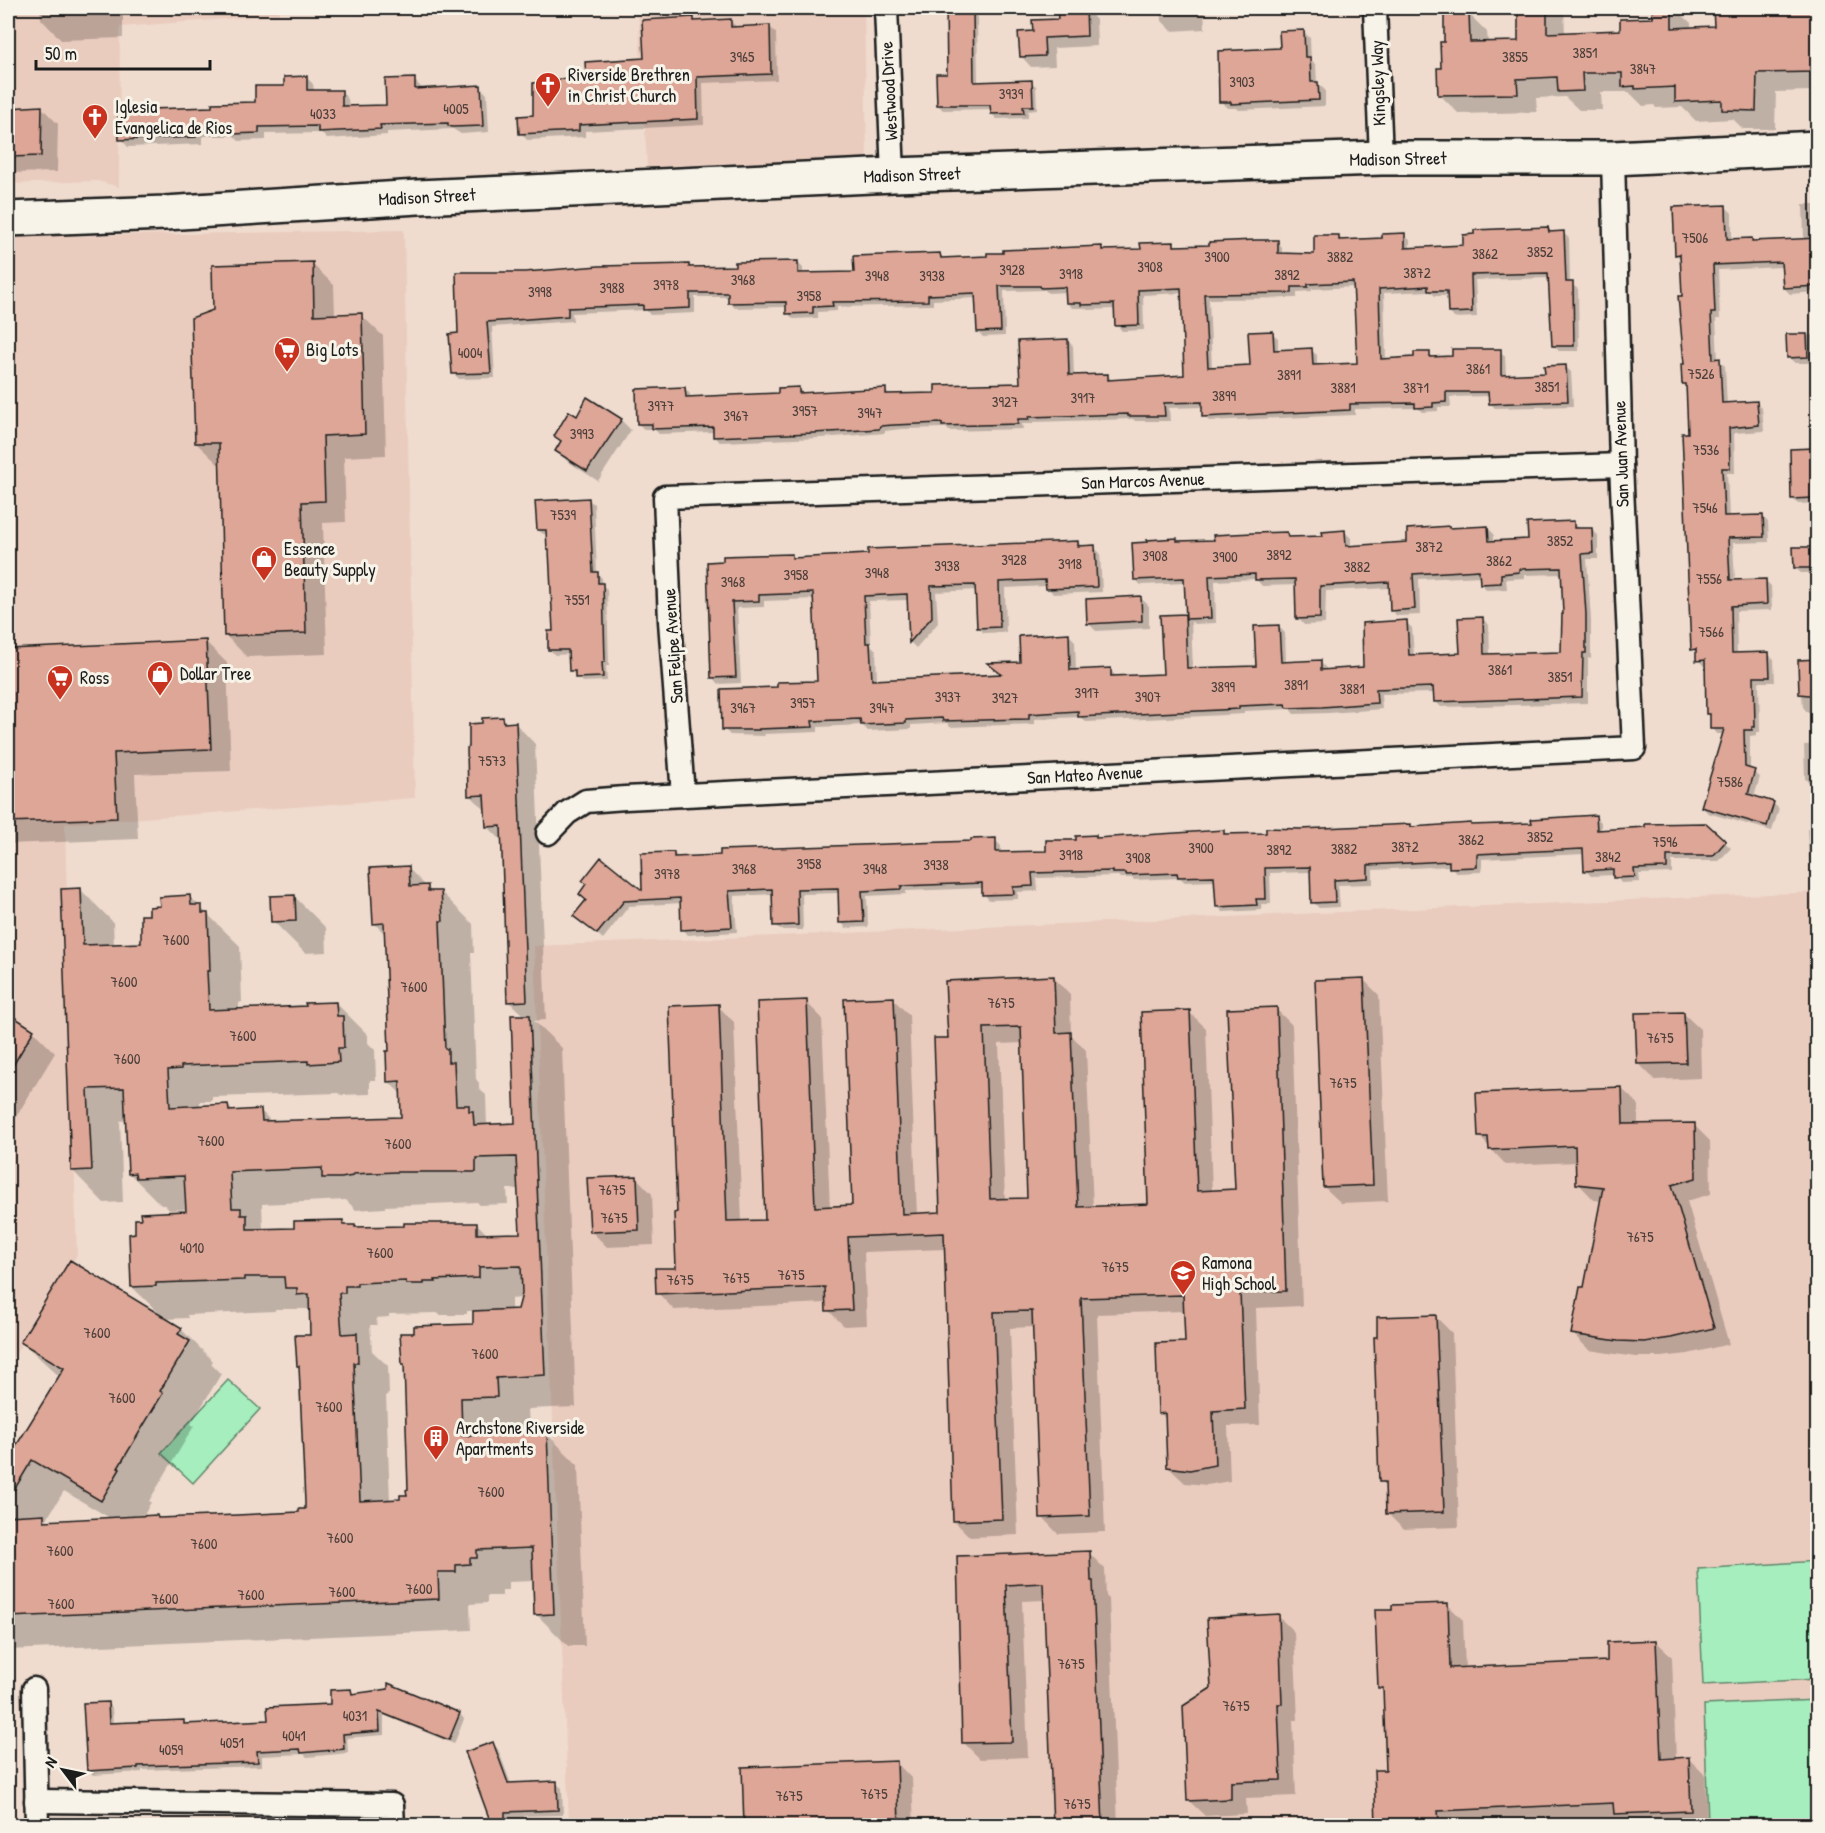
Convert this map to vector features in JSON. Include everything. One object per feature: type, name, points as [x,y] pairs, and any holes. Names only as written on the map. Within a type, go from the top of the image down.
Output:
[{"type":"main road","name":"Madison Street","points":[[8,219],[165,213],[430,196],[893,176],[1381,158],[1613,158],[1818,148]]},
{"type":"street","name":"Westwood Drive","points":[[885,8],[893,176]]},
{"type":"street","name":"Kingsley Way","points":[[1375,8],[1381,158]]},
{"type":"street","name":"San Juan Avenue","points":[[1613,158],[1621,465],[1634,748]]},
{"type":"street","name":"San Marcos Avenue","points":[[665,497],[1621,465]]},
{"type":"street","name":"San Felipe Avenue","points":[[665,497],[670,621],[683,795]]},
{"type":"street","name":"San Mateo Avenue","points":[[548,833],[567,813],[586,801],[1634,748]]},
{"type":"street","points":[[34,1689],[37,1826]]},
{"type":"street","points":[[36,1800],[392,1815]]},
{"type":"shaded area","points":[[8,8],[279,8],[279,15],[120,27],[119,187],[97,181],[8,184]]},
{"type":"shaded area","points":[[354,8],[418,8],[419,14],[354,15]]},
{"type":"shaded area","points":[[638,8],[864,8],[867,157],[647,167]]},
{"type":"shaded area","points":[[404,230],[415,798],[65,824],[77,1255],[8,1366],[8,237]]},
{"type":"shaded area","name":"Ramona High School","points":[[1817,892],[1817,1825],[569,1825],[534,946]]},
{"type":"green space","points":[[228,1380],[260,1409],[193,1483],[161,1453]]},
{"type":"green space","points":[[1817,1561],[1817,1679],[1703,1685],[1698,1569]]},
{"type":"green space","points":[[1817,1700],[1817,1825],[1708,1825],[1704,1705]]},
{"type":"building","points":[[946,8],[973,8],[974,82],[1032,80],[1033,106],[1023,106],[1024,113],[991,114],[990,105],[937,105],[936,74],[947,74]]},
{"type":"building","points":[[1086,8],[1087,36],[1044,38],[1045,56],[1020,57],[1018,32],[1033,31],[1032,20],[1058,19],[1057,9]]},
{"type":"building","points":[[1518,8],[1547,8],[1547,33],[1620,30],[1620,19],[1653,18],[1652,8],[1672,8],[1672,28],[1714,26],[1713,8],[1818,8],[1818,72],[1757,73],[1756,111],[1722,110],[1722,100],[1675,102],[1675,87],[1635,89],[1635,86],[1622,87],[1622,73],[1582,73],[1583,91],[1558,92],[1557,77],[1517,79],[1518,94],[1438,95],[1437,68],[1441,68],[1440,42],[1444,42],[1444,12],[1469,11],[1470,42],[1518,41]]},
{"type":"building","points":[[694,17],[694,21],[731,19],[731,27],[770,25],[771,74],[697,77],[698,119],[579,125],[579,131],[519,134],[518,116],[533,115],[533,83],[586,78],[585,62],[644,58],[642,20]]},
{"type":"building","points":[[1304,30],[1305,57],[1310,57],[1311,82],[1318,82],[1319,100],[1231,104],[1231,102],[1219,102],[1218,51],[1280,48],[1279,31]]},
{"type":"building","points":[[307,76],[307,90],[342,90],[342,106],[386,105],[385,79],[415,78],[415,89],[481,85],[483,126],[453,127],[448,126],[448,123],[380,125],[381,129],[318,132],[318,126],[259,127],[259,133],[231,134],[230,129],[196,130],[196,137],[119,140],[118,110],[212,107],[212,103],[255,102],[255,86],[284,86],[284,77]]},
{"type":"building","points":[[42,106],[41,156],[8,157],[8,108]]},
{"type":"building","points":[[1726,205],[1727,239],[1752,238],[1752,241],[1818,238],[1818,286],[1783,288],[1781,262],[1713,265],[1715,313],[1711,313],[1713,359],[1720,358],[1722,403],[1757,401],[1759,425],[1729,428],[1730,468],[1722,468],[1724,516],[1763,515],[1764,537],[1728,538],[1730,580],[1766,579],[1767,604],[1731,606],[1732,653],[1769,652],[1770,677],[1754,677],[1755,727],[1752,727],[1752,730],[1744,730],[1745,767],[1755,770],[1748,794],[1774,802],[1767,826],[1701,807],[1724,729],[1710,729],[1710,714],[1706,714],[1705,660],[1696,661],[1696,649],[1691,650],[1682,433],[1688,433],[1686,384],[1682,384],[1681,364],[1684,364],[1678,296],[1682,296],[1680,254],[1675,255],[1673,207]]},
{"type":"building","points":[[1548,227],[1549,232],[1564,231],[1566,282],[1573,282],[1574,346],[1552,346],[1548,273],[1471,275],[1472,312],[1448,313],[1447,291],[1428,291],[1428,286],[1379,289],[1381,359],[1414,357],[1414,352],[1430,352],[1430,357],[1452,356],[1452,349],[1501,349],[1501,375],[1545,373],[1544,366],[1566,365],[1568,401],[1489,404],[1488,392],[1446,392],[1446,402],[1433,403],[1433,407],[1415,408],[1415,403],[1350,404],[1350,410],[1202,417],[1202,402],[1164,403],[1165,416],[1128,416],[1128,414],[1029,417],[1029,419],[1018,419],[1018,424],[894,425],[880,426],[879,429],[713,437],[713,427],[652,429],[652,424],[637,424],[636,389],[685,387],[686,397],[778,393],[778,388],[799,387],[799,393],[886,388],[886,394],[935,393],[935,385],[1020,383],[1018,341],[1068,339],[1069,375],[1108,374],[1108,380],[1184,375],[1181,288],[1138,290],[1139,325],[1115,326],[1114,304],[1066,303],[1065,287],[999,286],[1001,331],[977,332],[975,293],[928,295],[928,301],[832,302],[833,306],[813,307],[813,313],[786,314],[786,302],[728,303],[728,293],[690,293],[690,308],[643,310],[643,305],[568,308],[568,316],[487,322],[491,373],[452,374],[449,334],[458,333],[456,272],[525,272],[599,266],[689,264],[689,267],[735,266],[735,262],[798,261],[798,273],[854,272],[853,256],[940,253],[941,258],[987,256],[987,253],[1003,253],[1003,250],[1102,246],[1102,250],[1141,249],[1140,243],[1174,242],[1174,246],[1255,240],[1278,240],[1278,253],[1314,254],[1314,235],[1339,235],[1339,240],[1382,238],[1382,234],[1405,233],[1405,248],[1463,245],[1463,235],[1474,234],[1474,230]],"holes":[[[1353,282],[1357,363],[1313,365],[1312,348],[1274,350],[1273,331],[1248,332],[1250,365],[1208,367],[1204,294],[1292,293],[1292,287],[1308,287],[1308,284]]]},
{"type":"building","points":[[313,262],[314,315],[362,313],[365,434],[323,436],[325,501],[302,502],[306,633],[224,636],[219,443],[195,443],[191,318],[213,310],[212,265]]},
{"type":"building","points":[[1786,334],[1807,334],[1808,357],[1787,358]]},
{"type":"building","points":[[587,397],[622,419],[587,471],[555,451],[561,441],[554,436],[569,411],[577,416]]},
{"type":"building","points":[[1814,448],[1815,498],[1791,499],[1790,449]]},
{"type":"building","points":[[589,498],[593,572],[598,572],[598,583],[603,583],[605,662],[602,662],[603,677],[575,678],[575,671],[569,671],[568,650],[548,650],[548,631],[553,631],[549,550],[547,550],[546,530],[537,530],[535,501]]},
{"type":"building","points":[[1574,521],[1574,528],[1592,528],[1593,553],[1582,554],[1586,653],[1583,653],[1582,697],[1434,702],[1433,687],[1376,689],[1377,703],[1322,707],[1287,708],[1286,704],[1239,706],[1239,709],[1078,717],[1078,711],[1029,714],[1029,719],[943,721],[942,718],[906,720],[906,723],[861,725],[860,719],[812,721],[813,727],[722,730],[721,689],[777,687],[777,682],[817,681],[813,593],[759,595],[759,601],[732,602],[736,677],[711,678],[707,562],[723,561],[723,556],[792,554],[792,558],[868,554],[868,549],[1078,541],[1078,546],[1095,545],[1097,587],[1046,589],[1045,580],[999,582],[1000,627],[977,628],[975,585],[931,586],[932,617],[909,643],[907,594],[864,596],[866,643],[870,643],[872,680],[1001,674],[987,663],[1020,662],[1019,636],[1069,633],[1070,670],[1111,668],[1111,676],[1163,674],[1160,615],[1185,614],[1187,668],[1256,666],[1254,626],[1279,625],[1281,662],[1321,660],[1321,670],[1363,667],[1362,623],[1407,620],[1409,655],[1460,653],[1458,618],[1483,617],[1484,654],[1561,652],[1563,614],[1561,568],[1519,569],[1519,572],[1501,574],[1501,583],[1480,584],[1479,570],[1413,574],[1415,609],[1390,611],[1389,582],[1320,586],[1320,618],[1296,619],[1295,579],[1255,580],[1255,574],[1209,576],[1211,618],[1186,619],[1184,578],[1134,580],[1132,543],[1177,538],[1177,541],[1214,540],[1213,535],[1253,533],[1287,532],[1288,537],[1323,536],[1322,532],[1345,530],[1346,546],[1407,542],[1407,529],[1449,526],[1449,528],[1488,526],[1489,541],[1528,539],[1527,523]]},
{"type":"building","points":[[1793,547],[1818,547],[1818,568],[1794,568]]},
{"type":"building","points":[[1141,596],[1142,621],[1087,624],[1086,599]]},
{"type":"building","name":"Ross","points":[[206,640],[211,749],[114,753],[117,818],[8,822],[8,649]]},
{"type":"building","points":[[1818,659],[1818,696],[1799,694],[1798,660]]},
{"type":"building","points":[[503,717],[504,723],[516,722],[527,1001],[507,1002],[501,826],[486,827],[484,795],[468,796],[467,748],[469,747],[469,724],[482,723],[482,718]]},
{"type":"building","points":[[1596,815],[1597,830],[1645,827],[1645,824],[1706,823],[1726,841],[1713,856],[1667,856],[1667,868],[1634,869],[1635,877],[1613,878],[1613,869],[1584,871],[1583,849],[1477,854],[1477,867],[1449,868],[1449,861],[1368,865],[1368,878],[1334,880],[1335,902],[1311,903],[1310,867],[1265,868],[1266,899],[1256,899],[1257,905],[1216,907],[1214,876],[1178,877],[1177,873],[1126,875],[1126,873],[1113,873],[1113,871],[1032,873],[1033,886],[1013,887],[1014,894],[982,895],[982,883],[901,886],[901,889],[862,891],[864,922],[839,923],[838,888],[797,889],[798,925],[773,926],[772,889],[729,891],[732,927],[681,930],[680,898],[624,901],[597,934],[573,916],[586,900],[579,894],[586,884],[582,881],[601,857],[642,890],[641,853],[674,852],[674,857],[720,855],[720,850],[971,841],[971,839],[996,838],[996,852],[1046,851],[1046,840],[1076,840],[1076,836],[1096,835],[1096,838],[1224,830],[1224,834],[1266,833],[1266,828],[1532,823],[1531,819]]},
{"type":"building","points":[[409,866],[410,886],[428,885],[428,891],[441,891],[445,1049],[448,1049],[448,1062],[454,1062],[456,1105],[469,1105],[469,1111],[473,1111],[474,1125],[515,1123],[511,1015],[530,1015],[545,1375],[496,1378],[497,1397],[461,1398],[462,1436],[547,1432],[554,1614],[534,1615],[532,1548],[477,1550],[477,1558],[470,1558],[470,1564],[456,1565],[456,1572],[438,1572],[439,1599],[8,1617],[8,1516],[44,1514],[44,1521],[157,1515],[158,1518],[237,1515],[299,1512],[299,1509],[305,1509],[299,1366],[297,1366],[295,1335],[310,1335],[309,1294],[297,1295],[297,1288],[285,1288],[284,1277],[244,1277],[244,1280],[156,1283],[156,1286],[131,1287],[129,1234],[135,1233],[135,1219],[141,1219],[140,1213],[186,1211],[184,1176],[136,1178],[135,1173],[128,1174],[124,1088],[88,1089],[92,1170],[71,1171],[61,889],[81,888],[83,945],[141,943],[141,915],[149,915],[149,907],[160,906],[159,897],[190,895],[191,905],[202,905],[202,913],[208,913],[209,1010],[306,1006],[305,1003],[336,1002],[337,1016],[343,1016],[344,1048],[338,1048],[339,1062],[181,1066],[181,1069],[168,1070],[170,1107],[228,1104],[229,1111],[261,1109],[262,1121],[401,1117],[400,1081],[387,1082],[386,1051],[389,1051],[384,923],[373,924],[370,868]],"holes":[[[516,1157],[520,1233],[477,1234],[477,1223],[404,1223],[404,1226],[355,1227],[355,1225],[343,1225],[343,1220],[294,1221],[294,1228],[247,1229],[247,1215],[241,1215],[241,1208],[232,1208],[230,1172],[322,1168],[322,1178],[396,1172],[476,1172],[476,1158]],[[521,1266],[522,1294],[518,1309],[473,1311],[473,1324],[414,1326],[414,1333],[400,1333],[402,1364],[404,1364],[407,1495],[400,1495],[400,1499],[360,1501],[354,1363],[358,1363],[357,1333],[342,1334],[339,1293],[345,1293],[345,1286],[357,1286],[357,1283],[406,1281],[406,1284],[424,1284],[424,1282],[436,1282],[435,1280],[479,1278],[479,1267]]]},
{"type":"building","points":[[295,895],[296,921],[271,922],[270,896]]},
{"type":"building","name":"Ramona High School","points":[[1054,976],[1056,1033],[1071,1032],[1078,1207],[1148,1204],[1141,1012],[1190,1010],[1197,1191],[1235,1189],[1227,1009],[1277,1007],[1286,1291],[1240,1292],[1245,1409],[1213,1411],[1215,1465],[1190,1470],[1167,1467],[1165,1413],[1158,1414],[1156,1343],[1185,1342],[1183,1295],[1081,1298],[1090,1516],[1040,1518],[1032,1311],[994,1312],[1002,1519],[953,1521],[944,1233],[848,1237],[852,1310],[826,1311],[825,1287],[656,1294],[655,1268],[676,1268],[674,1213],[677,1212],[669,1006],[719,1004],[727,1221],[765,1220],[757,1002],[807,1000],[815,1207],[852,1205],[844,999],[894,997],[902,1214],[940,1212],[934,1038],[948,1038],[945,981]],"holes":[[[1021,1027],[1027,1198],[990,1199],[984,1028]]]},
{"type":"building","points":[[1364,978],[1373,1185],[1323,1187],[1315,980]]},
{"type":"building","points":[[1684,1012],[1686,1063],[1637,1064],[1635,1013]]},
{"type":"building","points":[[8,1013],[34,1030],[8,1074]]},
{"type":"building","points":[[1622,1087],[1623,1124],[1695,1123],[1696,1178],[1672,1185],[1714,1328],[1644,1342],[1618,1341],[1571,1334],[1580,1287],[1584,1287],[1603,1187],[1576,1184],[1575,1146],[1489,1150],[1488,1137],[1478,1137],[1476,1093]]},
{"type":"building","points":[[637,1176],[639,1230],[590,1232],[587,1178]]},
{"type":"building","points":[[70,1260],[182,1328],[178,1334],[190,1341],[160,1391],[163,1393],[101,1501],[32,1460],[8,1500],[8,1459],[64,1368],[20,1342]]},
{"type":"building","points":[[1436,1315],[1444,1512],[1386,1514],[1385,1482],[1379,1482],[1374,1337],[1377,1337],[1377,1317]]},
{"type":"building","points":[[1090,1551],[1103,1826],[1053,1826],[1043,1583],[1006,1585],[1012,1742],[962,1743],[957,1556]]},
{"type":"building","points":[[1448,1603],[1450,1668],[1607,1661],[1607,1642],[1656,1640],[1661,1759],[1689,1757],[1691,1811],[1614,1814],[1613,1803],[1438,1811],[1439,1821],[1376,1824],[1374,1770],[1386,1770],[1383,1688],[1378,1688],[1375,1610],[1392,1610],[1392,1605]]},
{"type":"building","points":[[1279,1614],[1282,1704],[1278,1704],[1281,1780],[1231,1782],[1231,1799],[1187,1801],[1183,1706],[1211,1688],[1207,1618]]},
{"type":"building","points":[[388,1683],[460,1713],[449,1740],[379,1712],[380,1731],[343,1734],[344,1749],[301,1753],[300,1749],[257,1751],[258,1762],[138,1766],[138,1768],[87,1771],[83,1703],[108,1702],[109,1723],[184,1720],[184,1724],[268,1720],[267,1707],[330,1704],[330,1690],[351,1689],[352,1694],[388,1689]]},
{"type":"building","points":[[493,1742],[508,1783],[557,1781],[558,1810],[505,1812],[505,1826],[492,1826],[465,1752]]},
{"type":"building","points":[[897,1761],[899,1826],[744,1826],[742,1767]]},
{"type":"place","name":"Riverside Brethren in Christ Church","points":[[548,108]]},
{"type":"place","name":"Iglesia Evangelica de Rios","points":[[95,140]]},
{"type":"place","name":"Big Lots","points":[[287,373]]},
{"type":"place","name":"Essence Beauty Supply","points":[[264,582]]},
{"type":"place","name":"Dollar Tree","points":[[160,697]]},
{"type":"place","name":"Ross","points":[[60,701]]},
{"type":"place","name":"Ramona High School","points":[[1183,1296]]},
{"type":"place","name":"Archstone Riverside Apartments","points":[[436,1461]]}]
